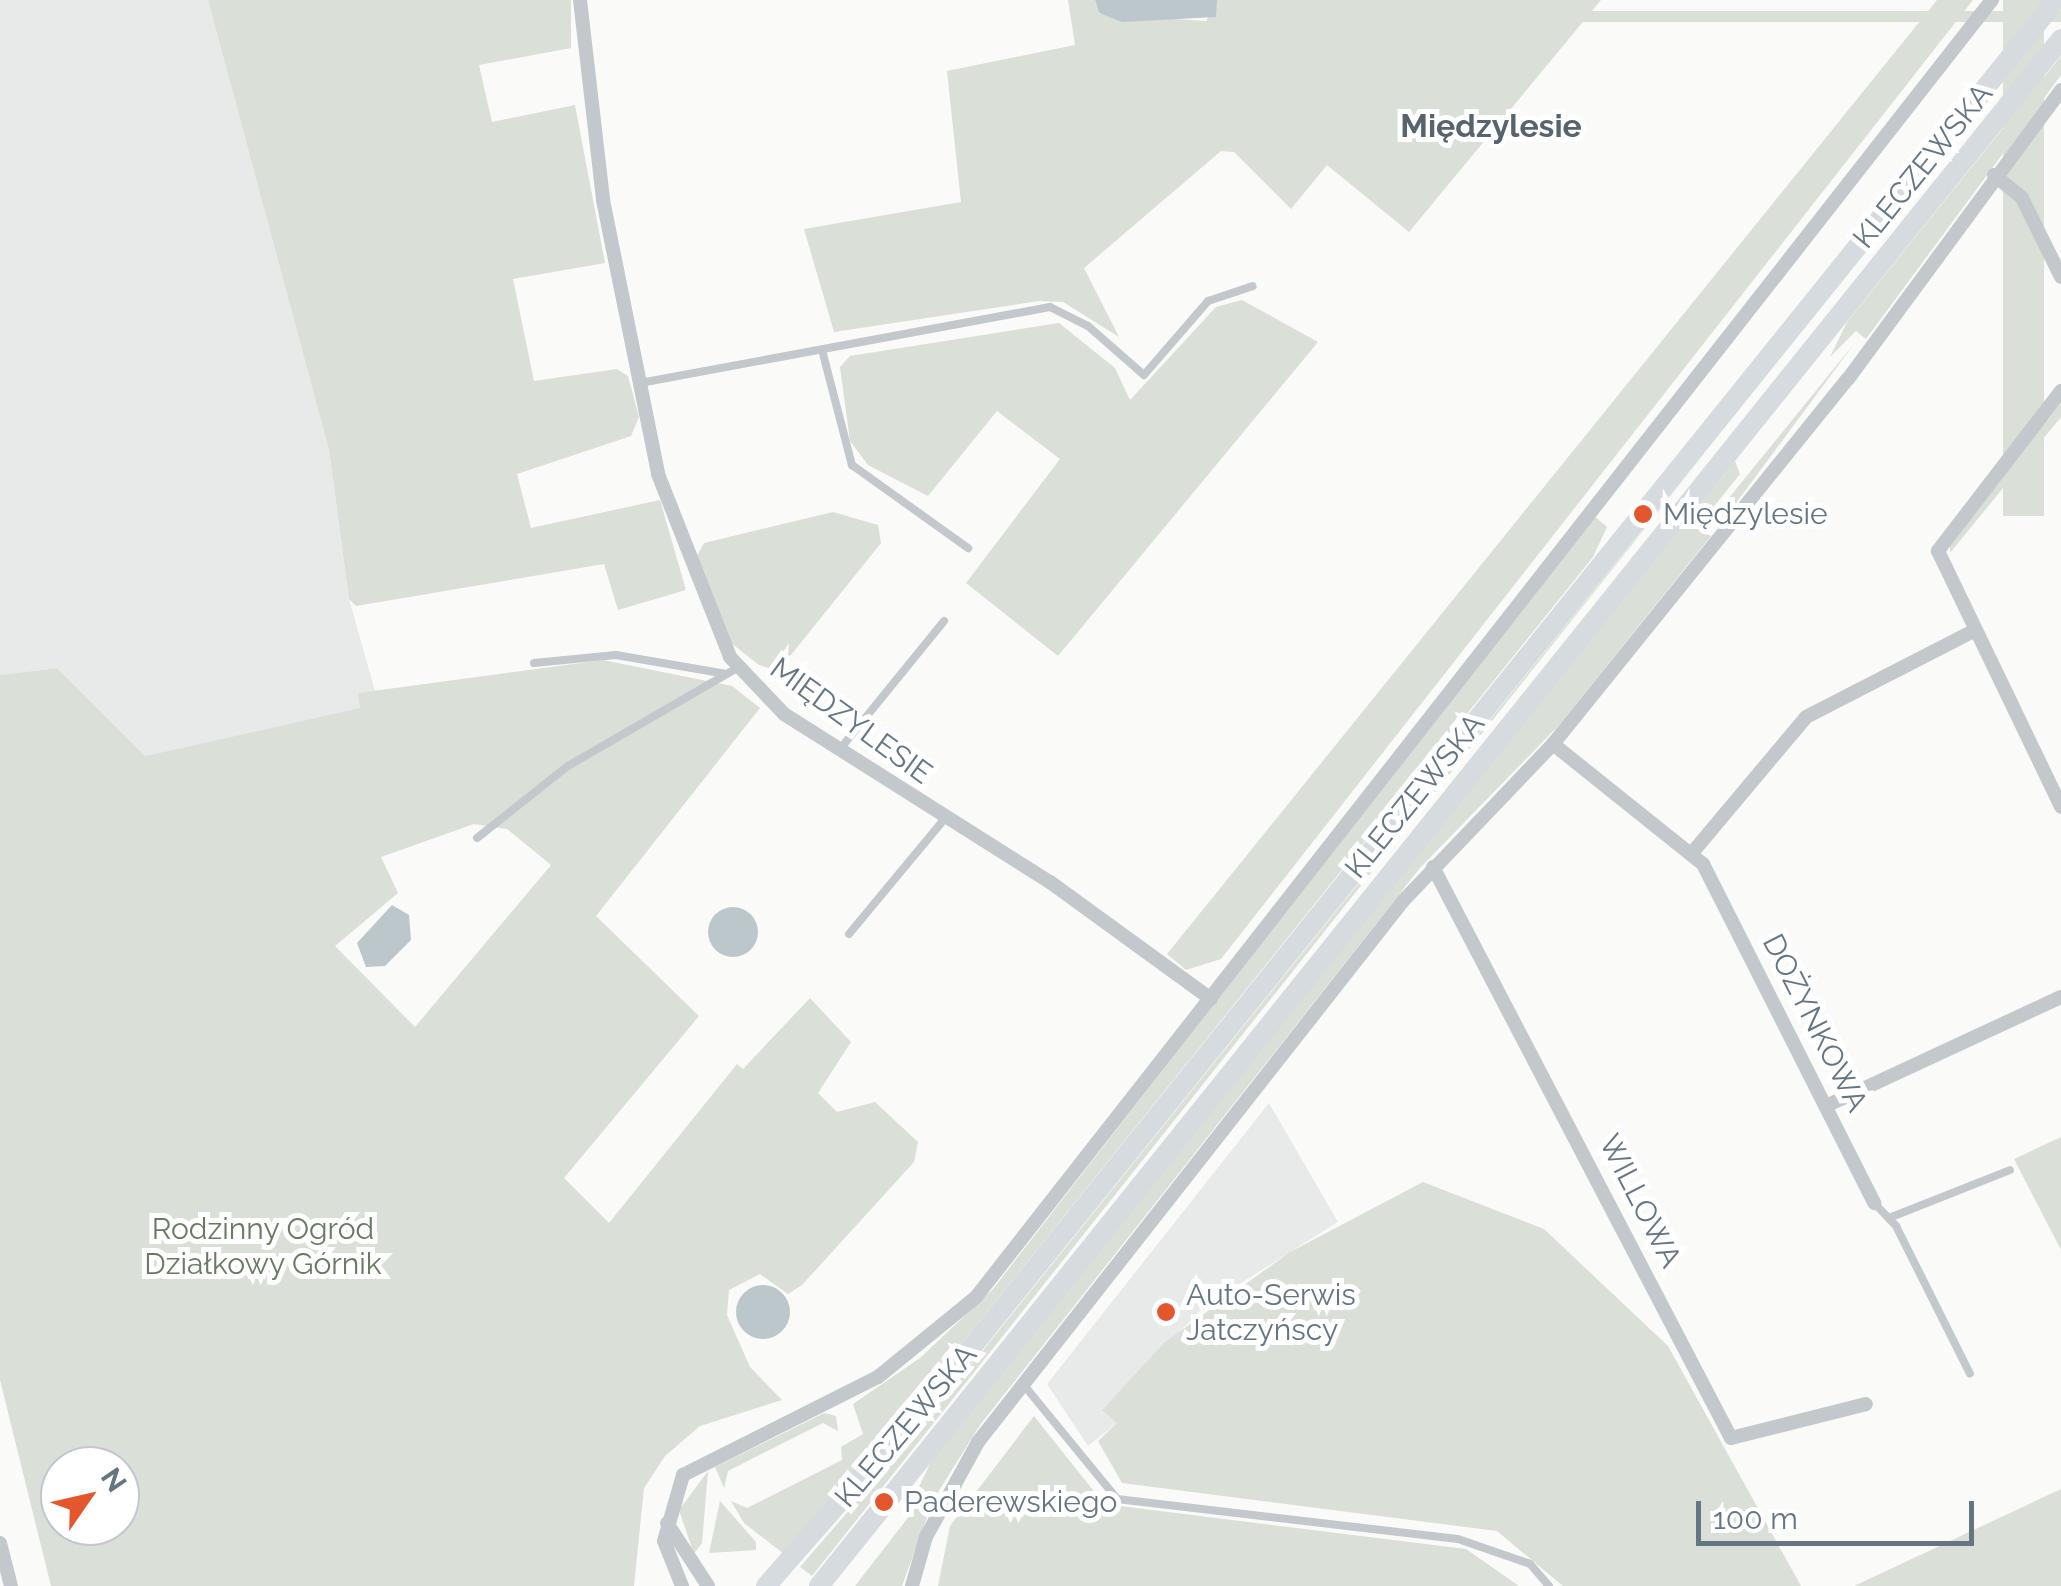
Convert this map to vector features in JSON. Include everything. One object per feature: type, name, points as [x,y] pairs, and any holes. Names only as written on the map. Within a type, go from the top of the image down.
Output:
[{"type":"main road","name":"KLECZEWSKA","points":[[766,1586],[926,1404],[2056,0]]},
{"type":"main road","name":"KLECZEWSKA","points":[[820,1586],[2061,39]]},
{"type":"street","name":"MIĘDZYLESIE","points":[[580,0],[602,200],[640,384],[673,527],[732,671],[942,822],[1050,882],[1211,999]]},
{"type":"street","name":"KLECZEWSKA","points":[[667,1522],[672,1493],[693,1465],[878,1377],[957,1316],[1211,999],[1669,401],[1992,0]]},
{"type":"street","name":"KLECZEWSKA","points":[[912,1586],[952,1483],[1023,1384],[1434,867],[1554,744],[1848,379],[1994,175],[2061,90]]},
{"type":"street","points":[[1994,175],[2022,198],[2061,277]]},
{"type":"street","points":[[2061,391],[1938,551],[2061,806]]},
{"type":"street","points":[[1692,853],[1806,717],[1975,630]]},
{"type":"street","name":"DOŻYNKOWA","points":[[1554,744],[1692,853],[1874,1203]]},
{"type":"street","name":"WILLOWA","points":[[1434,867],[1730,1438],[1866,1404]]},
{"type":"street","points":[[1826,1106],[2061,997]]},
{"type":"street","points":[[667,1522],[664,1548],[682,1586]]},
{"type":"street","points":[[667,1522],[708,1586]]},
{"type":"street","points":[[0,1543],[11,1586]]},
{"type":"lane","points":[[640,384],[1050,307],[1088,326],[1144,375],[1208,301],[1253,286]]},
{"type":"lane","points":[[822,350],[852,465],[968,548]]},
{"type":"lane","points":[[838,750],[944,621]]},
{"type":"lane","points":[[534,663],[616,654],[732,671]]},
{"type":"lane","points":[[477,838],[568,766],[732,671]]},
{"type":"lane","points":[[850,934],[942,822]]},
{"type":"lane","points":[[1889,1218],[2010,1170]]},
{"type":"lane","name":"DOŻYNKOWA","points":[[1874,1203],[1889,1218],[1970,1374]]},
{"type":"lane","points":[[1023,1384],[1118,1499],[1458,1539],[1530,1564],[1549,1586]]},
{"type":"shaded area","points":[[0,0],[208,0],[329,450],[349,599],[375,691],[359,693],[361,708],[145,756],[57,668],[0,675]]},
{"type":"shaded area","points":[[1095,0],[1217,0],[1216,17],[1122,22],[1099,13]]},
{"type":"shaded area","points":[[392,905],[409,915],[411,940],[385,966],[366,967],[357,943]]},
{"type":"shaded area","points":[[733,907],[750,915],[758,932],[750,949],[733,957],[716,949],[708,932],[716,915]]},
{"type":"shaded area","points":[[1269,1103],[1338,1222],[1206,1305],[1102,1409],[1117,1423],[1088,1446],[1047,1384]]},
{"type":"shaded area","points":[[763,1285],[782,1293],[790,1312],[782,1331],[763,1339],[744,1331],[736,1312],[744,1293]]},
{"type":"green space","points":[[208,0],[571,0],[571,48],[479,65],[492,122],[575,105],[605,263],[513,279],[534,381],[617,369],[628,376],[639,417],[631,436],[517,474],[531,528],[660,500],[686,590],[618,610],[604,564],[356,606],[349,599],[329,450]]},
{"type":"green space","points":[[1068,0],[1095,0],[1099,14],[1206,21],[1217,0],[1601,0],[1409,232],[1327,165],[1291,209],[1234,152],[1221,151],[1084,268],[1119,337],[1063,302],[1039,301],[834,332],[804,229],[961,202],[947,71],[1075,45]]},
{"type":"green space","points":[[1937,0],[1973,0],[1221,959],[1186,970],[1167,954]]},
{"type":"green space","points":[[2003,0],[2044,0],[2044,516],[2003,516]]},
{"type":"green space","points":[[1518,11],[2061,11],[2061,22],[1518,22]]},
{"type":"green space","points":[[2061,56],[2061,75],[1866,339],[1856,331],[1830,357],[1847,322]]},
{"type":"green space","points":[[1242,300],[1318,342],[1058,656],[966,583],[1060,459],[997,411],[928,496],[868,465],[850,441],[840,367],[850,356],[1059,323],[1115,368],[1130,400],[1216,307]]},
{"type":"green space","points":[[1854,344],[1719,526],[1711,520],[1836,366]]},
{"type":"green space","points":[[2061,403],[2061,417],[1950,553],[1950,546]]},
{"type":"green space","points":[[1712,444],[812,1576],[800,1567],[922,1426]]},
{"type":"green space","points":[[1735,461],[1740,474],[1699,525],[1711,536],[1559,725],[1420,868],[980,1425],[935,1497],[918,1489],[935,1453]]},
{"type":"green space","points":[[833,512],[878,525],[881,543],[791,655],[771,669],[759,665],[731,643],[693,563],[704,543]]},
{"type":"green space","points":[[1593,515],[1607,527],[1593,557],[902,1418],[784,1554],[744,1523],[731,1501],[747,1508],[842,1460],[841,1447],[863,1434],[853,1404],[920,1358],[993,1289]]},
{"type":"green space","name":"Rodzinny Ogród Działkowy Górnik","points":[[603,660],[732,686],[760,708],[596,916],[699,1016],[564,1178],[609,1223],[737,1064],[743,1069],[810,998],[851,1042],[818,1093],[837,1112],[875,1102],[918,1142],[914,1162],[802,1285],[788,1294],[760,1274],[729,1290],[727,1315],[750,1367],[782,1400],[700,1426],[665,1456],[644,1488],[634,1586],[51,1586],[41,1546],[140,1546],[140,1446],[40,1446],[40,1542],[0,1380],[0,675],[57,668],[145,756],[360,708],[358,693]],"holes":[[[474,824],[507,829],[551,865],[415,1027],[335,946],[398,893],[381,857]]]},
{"type":"green space","points":[[2061,1137],[2061,1250],[2014,1159]]},
{"type":"green space","points":[[1423,1182],[1544,1229],[1668,1346],[1801,1586],[1563,1586],[1497,1531],[1122,1483],[1098,1441],[1117,1423],[1102,1410],[1165,1342],[1290,1252]]},
{"type":"green space","points":[[824,1413],[836,1416],[838,1431],[823,1423],[728,1471],[724,1488],[715,1467]]},
{"type":"green space","points":[[1034,1416],[1104,1504],[1466,1549],[1519,1586],[938,1586],[950,1526]]},
{"type":"green space","points":[[708,1471],[702,1543],[694,1554],[679,1510]]},
{"type":"green space","points":[[2061,1489],[2061,1586],[1854,1586]]},
{"type":"green space","points":[[720,1501],[756,1542],[756,1550],[709,1553]]},
{"type":"green space","points":[[917,1506],[930,1509],[902,1586],[855,1586]]},
{"type":"place","name":"Międzylesie","points":[[1643,514]]},
{"type":"place","name":"Auto-Serwis Jatczyńscy","points":[[1166,1312]]},
{"type":"place","name":"Paderewskiego","points":[[884,1502]]},
{"type":"district","name":"Międzylesie","points":[[1491,126]]}]
